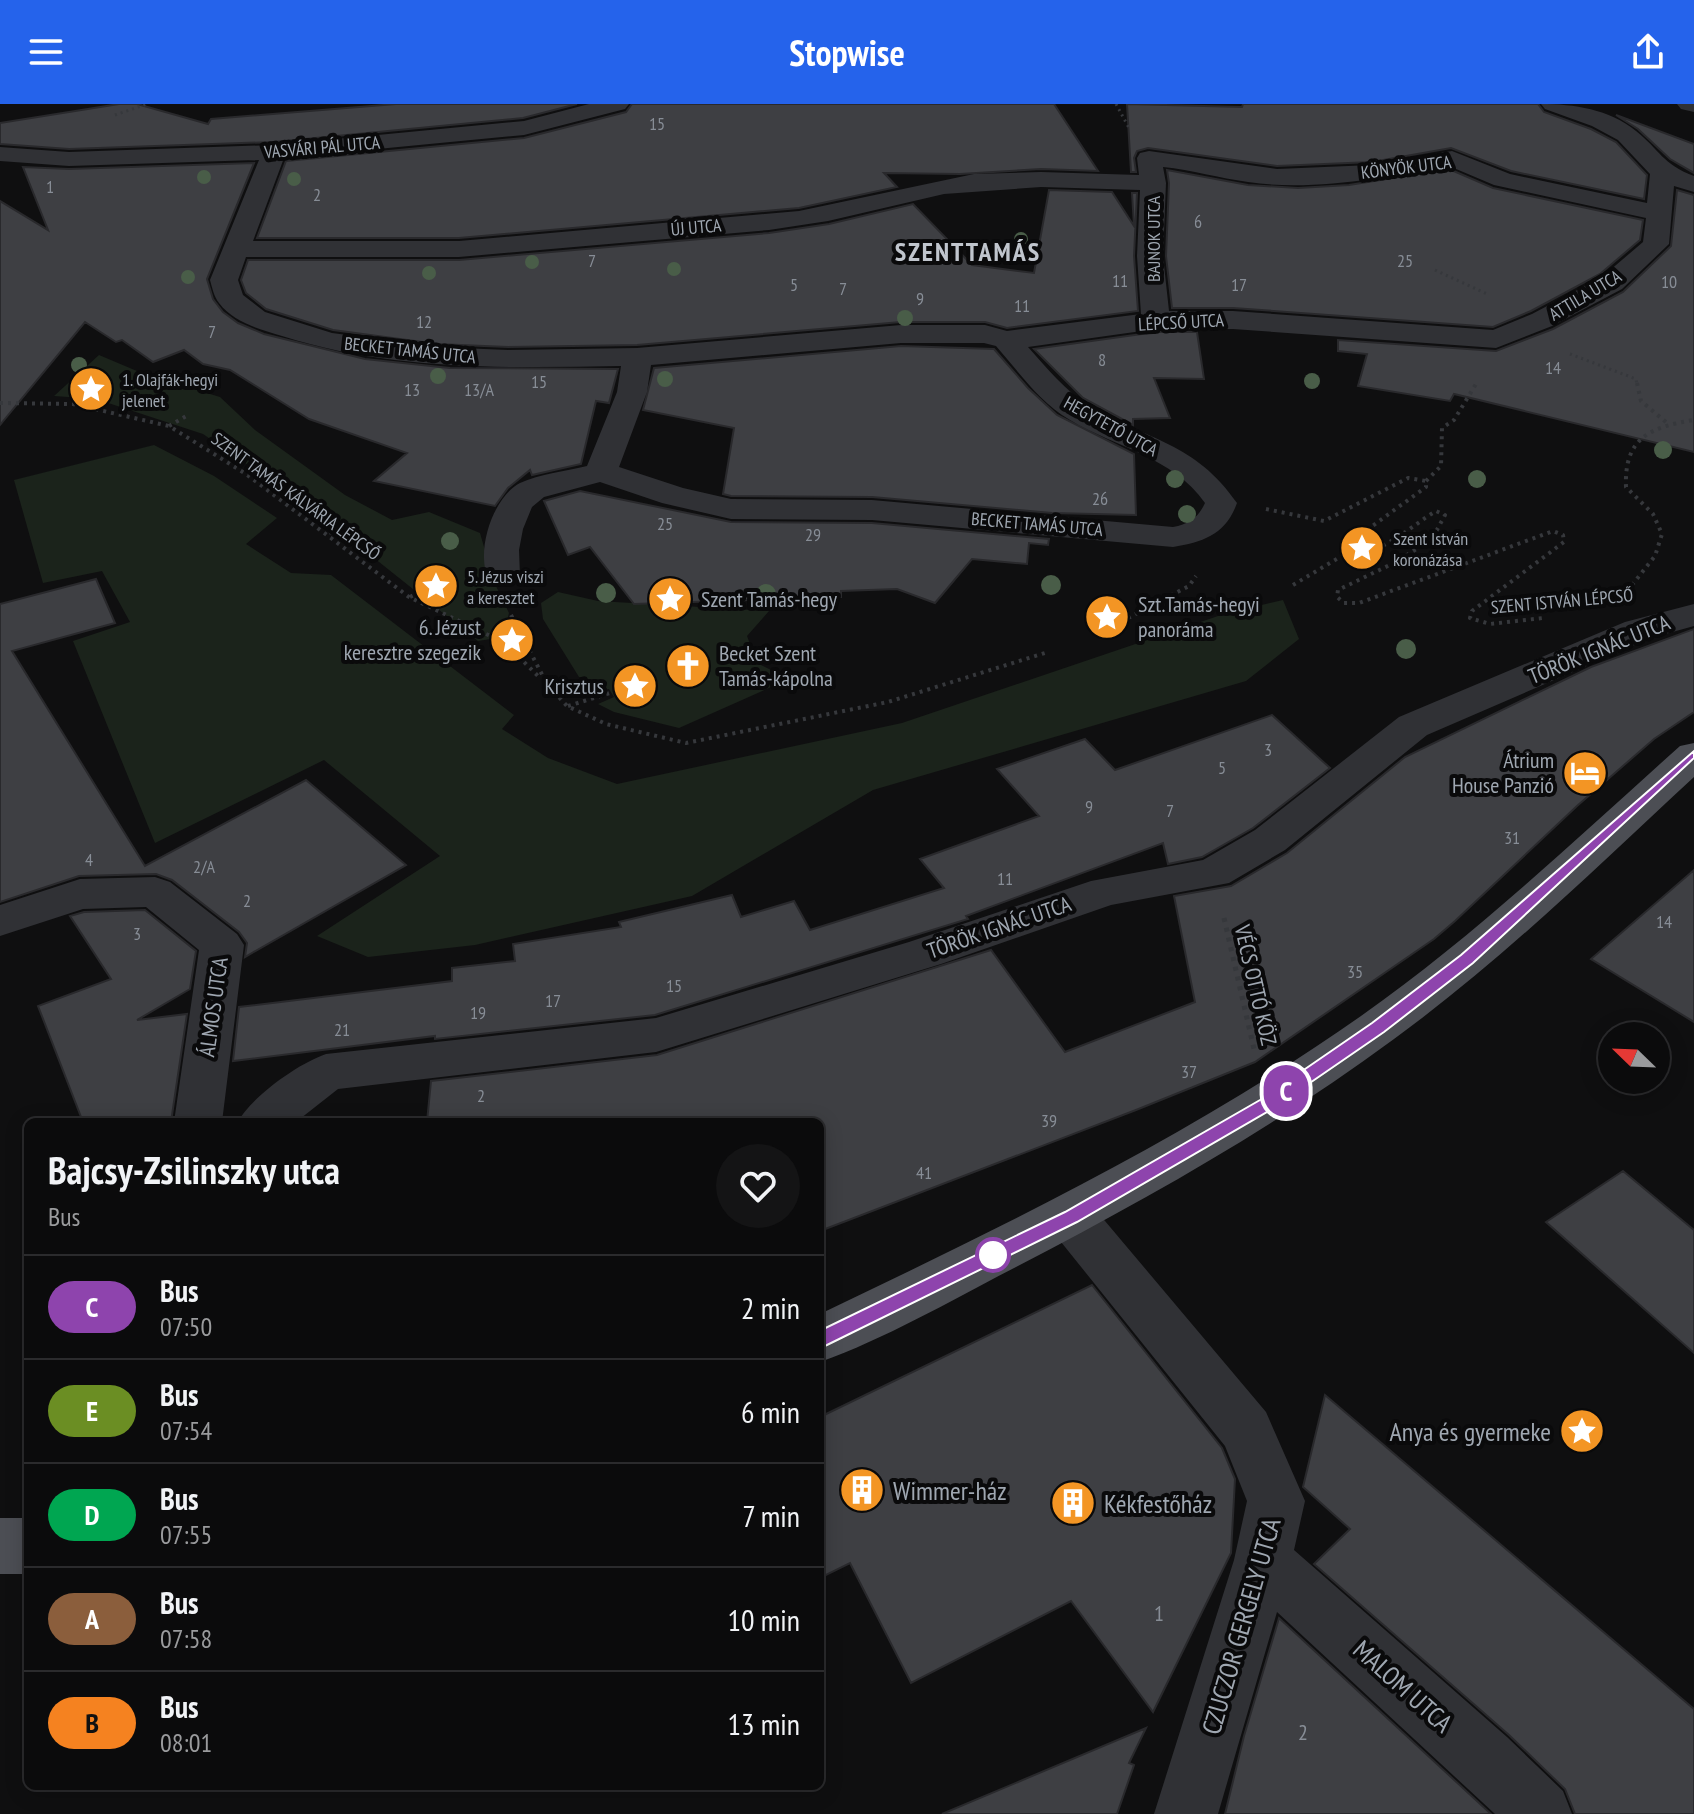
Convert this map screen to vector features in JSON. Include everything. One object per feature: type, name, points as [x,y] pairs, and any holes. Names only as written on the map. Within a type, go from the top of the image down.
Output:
[{"type":"main road","points":[[824,1337],[1071,1217],[1266,1104],[1378,1027],[1467,959],[1694,755]]},
{"type":"main road","points":[[0,1546],[24,1546]]},
{"type":"street","name":"VASVÁRI PÁL UTCA","points":[[11,155],[69,159],[274,152],[524,128],[617,104]]},
{"type":"street","points":[[1553,104],[1600,121],[1626,135],[1663,173],[1694,184]]},
{"type":"street","name":"BECKET TAMÁS UTCA","points":[[274,152],[224,280],[230,299],[255,318],[328,341],[437,356],[508,359],[637,357]]},
{"type":"street","points":[[0,169],[11,155]]},
{"type":"street","name":"KÖNYÖK UTCA","points":[[1151,171],[1187,162],[1248,175],[1277,177],[1372,172],[1452,158],[1503,180],[1658,213]]},
{"type":"street","name":"ÚJ UTCA","points":[[236,249],[459,249],[739,223],[774,224],[879,203],[913,192],[976,182],[1151,171]]},
{"type":"street","name":"BAJNOK UTCA","points":[[1151,171],[1150,256],[1156,320]]},
{"type":"street","name":"ATTILA UTCA","points":[[1496,339],[1542,320],[1612,283],[1656,244],[1663,173]]},
{"type":"street","name":"LÉPCSŐ UTCA","points":[[637,357],[901,334],[985,334],[1006,340],[1086,332],[1156,320],[1233,320],[1496,339]]},
{"type":"street","name":"HEGYTETŐ UTCA","points":[[1006,340],[1061,400],[1109,429],[1199,474],[1221,503]]},
{"type":"street","points":[[503,576],[506,529],[517,502],[532,490],[601,472],[632,392],[637,357]]},
{"type":"street","name":"BECKET TAMÁS UTCA","points":[[601,472],[674,496],[731,509],[872,510],[1173,537],[1193,534],[1207,527],[1217,517],[1221,503]]},
{"type":"street","name":"TÖRÖK IGNÁC UTCA","points":[[267,1118],[326,1072],[656,1035],[925,953],[1106,891],[1214,873],[1270,840],[1413,726],[1638,630],[1686,616]]},
{"type":"street","name":"ÁLMOS UTCA","points":[[0,921],[80,894],[155,892],[222,945],[199,1118]]},
{"type":"street","name":"CZUCZOR GERGELY UTCA","points":[[1071,1217],[1246,1430],[1276,1501],[1263,1560],[1186,1814]]},
{"type":"street","name":"MALOM UTCA","points":[[1263,1560],[1485,1759],[1540,1814]]},
{"type":"path","points":[[1496,339],[1542,344],[1636,379],[1641,401],[1667,423]]},
{"type":"path","points":[[1293,585],[1345,554],[1342,548],[1426,487],[1426,481],[1441,466],[1442,428],[1454,420],[1476,384]]},
{"type":"path","points":[[73,404],[86,392]]},
{"type":"path","name":"SZENT TAMÁS KÁLVÁRIA LÉPCSŐ","points":[[0,403],[73,404],[169,426],[246,474],[409,597],[505,643],[547,684]]},
{"type":"path","points":[[169,426],[188,415]]},
{"type":"path","points":[[1631,586],[1659,554],[1664,538],[1661,526],[1647,505],[1626,487],[1623,466],[1637,439],[1667,423],[1694,420]]},
{"type":"path","points":[[246,474],[265,466]]},
{"type":"path","points":[[1263,509],[1324,521],[1408,478],[1426,481]]},
{"type":"path","name":"SZENT ISTVÁN LÉPCSŐ","points":[[1345,554],[1359,555],[1376,548],[1436,511],[1445,515],[1432,539],[1396,562],[1338,590],[1337,597],[1344,603],[1359,603],[1553,531],[1563,535],[1564,542],[1472,611],[1470,618],[1490,624],[1550,618]]},
{"type":"path","points":[[328,534],[344,527]]},
{"type":"path","points":[[503,576],[512,619],[547,684],[567,706],[606,724],[686,743],[888,702],[1048,652]]},
{"type":"path","points":[[409,597],[424,590]]},
{"type":"path","points":[[634,673],[645,681],[649,693],[637,697],[626,688],[622,676],[634,673]]},
{"type":"path","points":[[645,681],[653,678]]},
{"type":"path","points":[[553,691],[572,686]]},
{"type":"path","points":[[567,706],[626,688]]},
{"type":"path","name":"VÉCS OTTÓ KÖZ","points":[[1214,873],[1266,1104]]},
{"type":"shaded area","points":[[99,355],[144,374],[220,397],[255,430],[345,495],[392,520],[429,512],[480,533],[494,582],[509,613],[503,637],[478,641],[319,514],[203,434],[96,399],[54,396]]},
{"type":"shaded area","points":[[154,445],[214,476],[277,518],[246,544],[291,573],[331,575],[514,715],[502,729],[548,758],[617,784],[902,723],[1224,614],[1283,600],[1299,639],[1246,681],[873,790],[692,896],[475,945],[368,957],[317,936],[440,856],[324,760],[155,843],[73,641],[130,622],[102,571],[43,583],[14,480]]},
{"type":"shaded area","points":[[558,592],[598,601],[769,611],[747,636],[757,663],[789,679],[679,728],[614,712],[598,704],[614,697],[609,689],[589,693],[585,687],[590,682],[586,677],[579,677],[543,619],[541,603]]},
{"type":"building","points":[[119,104],[137,104],[208,124],[211,119],[396,104],[577,104],[523,118],[274,142],[69,149],[0,144],[0,123]]},
{"type":"building","points":[[632,104],[1054,104],[1098,171],[1041,169],[960,174],[884,173],[897,187],[799,208],[459,238],[257,238],[286,161],[524,138],[626,112]]},
{"type":"building","points":[[1127,104],[1242,107],[1243,104],[1538,104],[1544,112],[1616,142],[1647,175],[1644,199],[1511,171],[1451,148],[1372,162],[1277,166],[1148,148],[1137,151],[1134,158],[1136,172],[1131,172]]},
{"type":"building","points":[[1616,115],[1694,144],[1694,173],[1670,159],[1638,129]]},
{"type":"building","points":[[254,163],[207,279],[213,299],[223,312],[238,323],[264,334],[365,359],[450,368],[618,369],[609,403],[596,401],[581,464],[532,475],[530,470],[508,488],[495,506],[374,481],[407,453],[309,419],[230,370],[203,364],[184,350],[153,362],[122,340],[116,342],[85,322],[0,425],[0,201],[48,230],[23,167],[69,169]]},
{"type":"building","points":[[1449,169],[1493,188],[1643,220],[1640,240],[1600,274],[1531,311],[1493,327],[1233,308],[1172,308],[1166,256],[1167,170],[1248,185],[1298,188],[1349,185]]},
{"type":"building","points":[[1049,190],[1112,192],[1134,226],[1132,193],[1137,193],[1134,256],[1138,311],[1007,328],[985,322],[901,322],[637,345],[508,347],[437,344],[333,330],[266,309],[246,293],[241,280],[248,260],[459,260],[769,233],[829,224],[913,204],[972,265],[1034,273]]},
{"type":"building","points":[[1677,190],[1694,195],[1694,452],[1454,394],[1450,401],[1358,386],[1367,354],[1338,351],[1338,340],[1496,351],[1553,329],[1623,292],[1671,246]]},
{"type":"building","points":[[1156,332],[1197,332],[1204,379],[1154,378],[1170,418],[1133,419],[1133,425],[1083,398],[1034,349]]},
{"type":"building","points":[[901,346],[994,349],[1057,415],[1134,454],[1136,515],[1052,513],[872,497],[731,496],[723,494],[734,428],[643,410],[654,368]]},
{"type":"building","points":[[580,491],[731,522],[872,523],[1049,539],[1048,545],[1029,543],[1027,564],[972,559],[935,603],[897,589],[841,591],[841,597],[634,604],[590,547],[568,555],[544,501]]},
{"type":"building","points":[[96,579],[115,623],[12,651],[145,866],[306,780],[406,865],[245,957],[247,943],[239,932],[172,880],[156,874],[79,876],[0,902],[0,604]]},
{"type":"building","points":[[1694,629],[1694,712],[1654,739],[1577,806],[1434,939],[1255,1062],[1136,1110],[824,1229],[824,1118],[427,1118],[431,1081],[657,1055],[991,950],[1065,1052],[1195,1002],[1174,896],[1231,886],[1287,853],[1405,757],[1591,667]]},
{"type":"building","points":[[1272,715],[1330,768],[1253,828],[1202,857],[1168,864],[1163,843],[966,916],[968,919],[655,1015],[435,1039],[435,1036],[233,1061],[239,1007],[452,981],[452,968],[515,961],[513,944],[621,927],[619,922],[732,895],[741,917],[794,901],[810,930],[944,888],[920,859],[1039,816],[997,769],[1085,739],[1115,770]]},
{"type":"building","points":[[1694,870],[1694,1022],[1591,959]]},
{"type":"building","points":[[145,910],[196,951],[190,989],[137,1020],[187,1014],[172,1118],[81,1118],[38,1006],[111,979],[70,916],[84,912]]},
{"type":"building","points":[[1623,1171],[1694,1230],[1694,1353],[1546,1222]]},
{"type":"building","name":"Kékfestőház","points":[[1092,1285],[1222,1448],[1235,1479],[1231,1553],[1153,1712],[1071,1601],[911,1683],[850,1563],[824,1576],[824,1415]]},
{"type":"building","points":[[1325,1395],[1694,1709],[1694,1814],[1575,1814],[1565,1789],[1509,1735],[1314,1564],[1350,1529],[1303,1487]]},
{"type":"building","points":[[1279,1618],[1491,1814],[1225,1814],[1244,1736]]},
{"type":"building","points":[[1146,1728],[1129,1763],[1134,1765],[1117,1814],[942,1814]]},
{"type":"bus line","name":"C","points":[[824,1337],[1071,1217],[1266,1104],[1378,1027],[1467,959],[1694,755]]},
{"type":"place","name":"1. Olajfák-hegyi jelenet","points":[[91,389]]},
{"type":"place","name":"Szent István koronázása","points":[[1362,548]]},
{"type":"place","name":"5. Jézus viszi a keresztet","points":[[436,586]]},
{"type":"place","name":"Szent Tamás-hegy","points":[[670,599]]},
{"type":"place","name":"Szt.Tamás-hegyi panoráma","points":[[1107,617]]},
{"type":"place","name":"6. Jézust keresztre szegezik","points":[[512,640]]},
{"type":"place","name":"Becket Szent Tamás-kápolna","points":[[688,666]]},
{"type":"place","name":"Krisztus","points":[[635,686]]},
{"type":"place","name":"Átrium House Panzió","points":[[1585,773]]},
{"type":"place","name":"Anya és gyermeke","points":[[1582,1431]]},
{"type":"place","name":"Wimmer-ház","points":[[862,1490]]},
{"type":"place","name":"Kékfestőház","points":[[1073,1503]]},
{"type":"district","name":"SZENTTAMÁS","points":[[968,251]]}]
